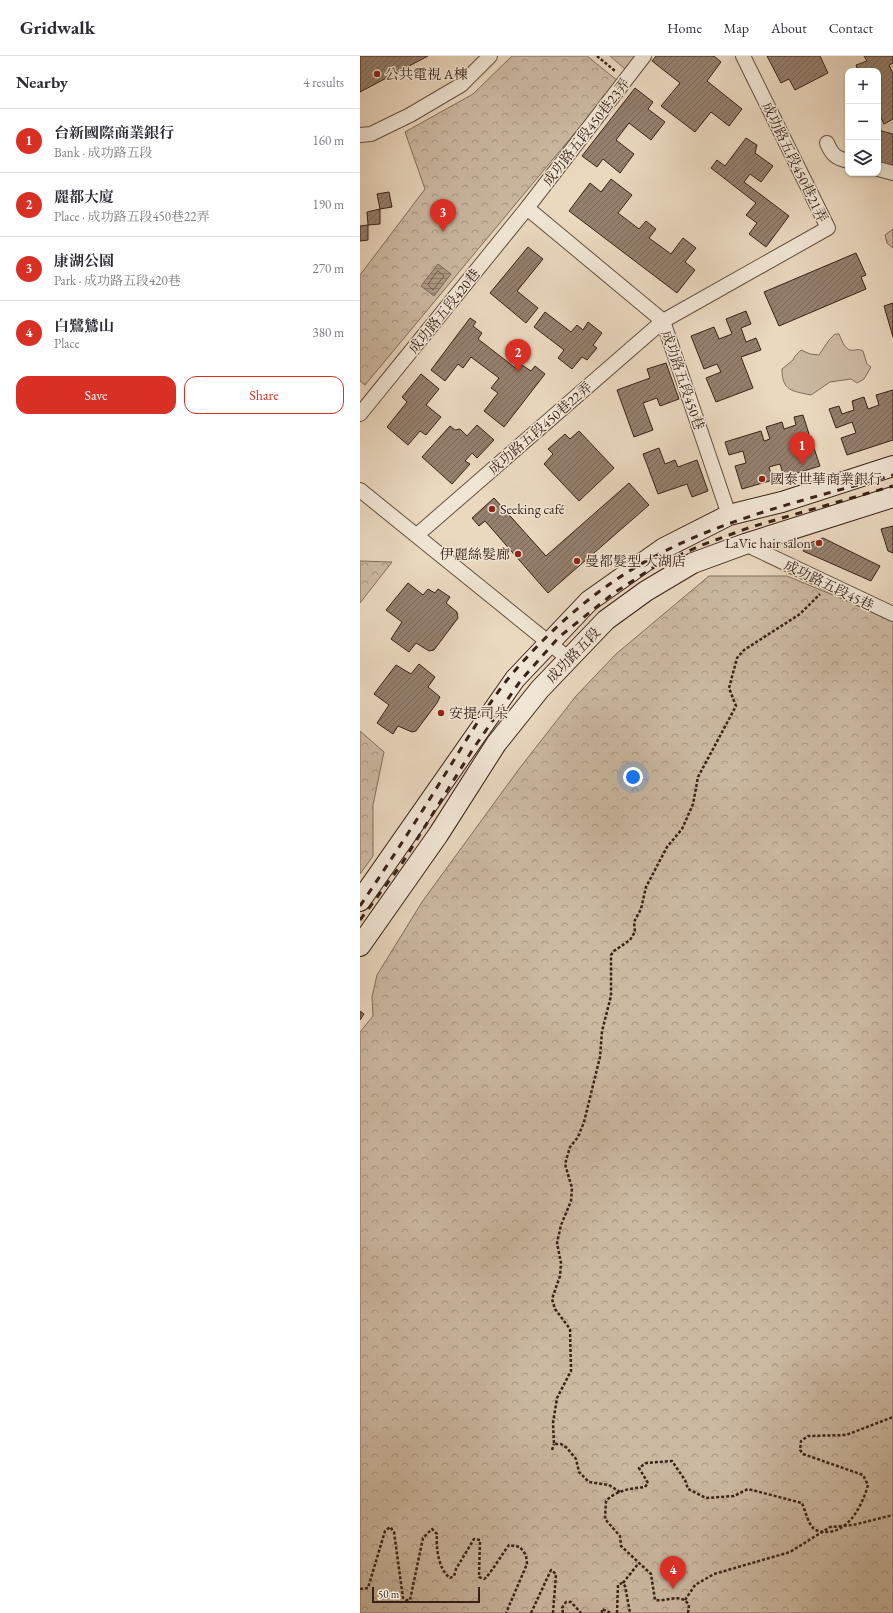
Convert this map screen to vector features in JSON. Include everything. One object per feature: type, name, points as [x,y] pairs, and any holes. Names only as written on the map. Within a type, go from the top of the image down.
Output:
[{"type":"main road","name":"成功路五段","points":[[360,901],[515,679],[589,601],[664,548],[729,515],[782,502],[893,466]]},
{"type":"main road","name":"成功路五段","points":[[360,946],[438,835],[496,744],[540,689],[606,620],[646,591],[693,563],[744,544],[893,497]]},
{"type":"street","points":[[360,135],[370,134],[377,131],[462,85],[490,56]]},
{"type":"street","name":"成功路五段450巷23弄","points":[[527,208],[644,56]]},
{"type":"street","name":"成功路五段450巷21弄","points":[[663,321],[828,228],[743,56]]},
{"type":"street","points":[[827,143],[830,151],[837,158],[845,160]]},
{"type":"street","points":[[881,170],[893,173]]},
{"type":"street","name":"成功路五段450巷","points":[[527,208],[663,321],[729,515]]},
{"type":"street","name":"成功路五段420巷","points":[[360,414],[527,208]]},
{"type":"street","name":"成功路五段450巷22弄","points":[[417,535],[663,321]]},
{"type":"street","points":[[360,490],[569,659]]},
{"type":"street","name":"成功路五段45巷","points":[[744,544],[893,614]]},
{"type":"path","points":[[597,56],[626,80]]},
{"type":"path","points":[[552,1450],[554,1444],[553,1422],[556,1398],[570,1371],[570,1329],[555,1309],[552,1299],[560,1276],[561,1263],[557,1243],[561,1225],[571,1201],[572,1188],[565,1164],[570,1147],[578,1137],[584,1122],[600,1057],[602,1031],[611,996],[611,955],[614,950],[630,940],[635,932],[634,922],[641,909],[646,887],[667,847],[682,829],[693,804],[698,776],[736,706],[729,688],[737,658],[744,650],[800,614],[823,591]]},
{"type":"path","points":[[688,1613],[689,1605],[685,1600],[678,1597],[655,1600],[651,1574],[638,1564],[621,1546],[620,1536],[605,1519],[606,1502],[611,1495],[632,1488],[645,1487],[648,1484],[639,1468],[646,1463],[672,1461],[685,1480],[688,1489],[706,1498],[734,1496],[748,1489],[802,1503],[813,1528],[821,1532],[832,1532],[848,1522],[859,1508],[868,1485],[863,1475],[803,1454],[800,1450],[801,1441],[808,1436],[846,1435],[893,1417]]},
{"type":"path","points":[[554,1444],[561,1444],[567,1448],[576,1459],[579,1472],[588,1482],[609,1485],[620,1492]]},
{"type":"path","points":[[841,1526],[853,1525],[893,1515]]},
{"type":"path","points":[[360,1590],[368,1588],[385,1531],[390,1527],[394,1532],[403,1598],[410,1600],[423,1538],[432,1529],[437,1534],[436,1548],[444,1572],[450,1578],[454,1576],[456,1569],[474,1539],[480,1540],[479,1577],[484,1579],[489,1576],[498,1558],[509,1545],[520,1547],[526,1554],[527,1564],[506,1613]]},
{"type":"path","points":[[685,1600],[695,1585],[714,1574],[790,1552],[821,1532]]},
{"type":"path","points":[[617,1613],[618,1586],[620,1583],[623,1583],[638,1564]]},
{"type":"path","points":[[531,1613],[551,1570],[556,1574],[553,1613]]},
{"type":"path","points":[[623,1583],[630,1613]]},
{"type":"path","points":[[563,1613],[562,1608],[566,1602],[570,1602],[581,1613]]},
{"type":"path","points":[[602,1613],[602,1609],[611,1613]]},
{"type":"green space","points":[[512,56],[587,56],[618,81],[365,385],[360,381],[360,275],[425,189],[405,132],[473,94]]},
{"type":"green space","points":[[610,56],[635,56],[625,69]]},
{"type":"green space","points":[[893,229],[893,248],[887,243],[885,235]]},
{"type":"green space","points":[[835,334],[839,334],[846,348],[863,351],[867,364],[871,367],[864,379],[857,383],[851,379],[830,382],[811,395],[789,389],[784,382],[782,369],[793,360],[801,350],[810,354],[819,355]]},
{"type":"green space","points":[[360,561],[392,562],[360,603]]},
{"type":"green space","points":[[709,576],[787,576],[893,620],[893,1613],[360,1613],[360,1032],[373,1016],[372,997],[377,975],[422,902],[519,769],[576,696],[616,654]]},
{"type":"green space","points":[[360,731],[384,752],[373,805],[373,856],[360,874]]},
{"type":"water","points":[[438,264],[451,274],[434,296],[421,286]]},
{"type":"building","name":"公共電視 A棟","points":[[360,56],[428,56],[360,92]]},
{"type":"building","points":[[656,56],[714,56],[721,62],[707,81],[742,109],[729,126],[711,112],[695,132],[661,106],[680,83],[652,61]]},
{"type":"building","points":[[767,56],[820,56],[828,73],[795,90],[789,79],[781,83]]},
{"type":"building","points":[[864,56],[893,56],[893,63],[889,65],[893,74],[893,119],[884,124],[881,118],[881,68],[857,68],[856,65],[867,61]]},
{"type":"building","points":[[635,88],[653,102],[648,109],[665,122],[651,140],[629,123],[616,140],[634,154],[620,173],[603,159],[597,167],[582,156]]},
{"type":"building","points":[[881,131],[893,134],[893,166],[881,163]]},
{"type":"building","points":[[746,138],[757,145],[755,153],[773,166],[761,182],[750,174],[744,182],[789,216],[766,247],[749,234],[757,223],[746,215],[756,203],[711,168],[717,160],[725,166]]},
{"type":"building","points":[[611,179],[632,195],[618,213],[639,229],[646,221],[656,229],[649,238],[671,254],[683,238],[696,248],[685,262],[695,270],[677,293],[569,211],[590,183],[601,192]]},
{"type":"building","points":[[389,192],[392,207],[380,209],[377,194]]},
{"type":"building","points":[[380,209],[380,224],[368,225],[367,212]]},
{"type":"building","points":[[368,225],[368,240],[360,241],[360,226]]},
{"type":"building","points":[[528,247],[543,259],[517,291],[538,308],[526,323],[490,293]]},
{"type":"building","points":[[856,253],[866,275],[861,277],[866,289],[779,326],[764,292]]},
{"type":"building","points":[[893,303],[893,337],[884,306]]},
{"type":"building","points":[[746,311],[751,324],[741,328],[746,342],[756,338],[761,350],[741,357],[753,388],[716,402],[706,378],[721,372],[717,364],[704,369],[691,336],[714,327],[719,339],[732,334],[726,319]]},
{"type":"building","points":[[545,312],[571,332],[577,325],[583,330],[588,322],[602,333],[593,345],[597,348],[587,360],[582,357],[572,369],[558,358],[564,350],[534,327]]},
{"type":"building","points":[[470,318],[476,322],[473,326],[482,333],[478,339],[518,370],[522,365],[531,371],[535,366],[545,374],[504,427],[484,411],[498,393],[491,388],[499,378],[471,357],[463,368],[458,364],[445,381],[431,370]]},
{"type":"building","points":[[666,363],[679,399],[660,406],[657,398],[643,403],[653,430],[634,437],[617,390],[650,378],[647,369]]},
{"type":"building","points":[[421,374],[439,389],[426,405],[441,417],[426,435],[420,431],[408,445],[387,427],[407,402],[402,397]]},
{"type":"building","points":[[893,390],[893,440],[847,455],[841,438],[856,433],[852,422],[836,428],[829,409],[839,406],[842,414],[854,410],[852,401],[864,397],[868,409],[879,405],[876,395]]},
{"type":"building","points":[[803,415],[809,434],[792,439],[796,453],[814,448],[820,466],[784,477],[780,464],[769,467],[773,480],[742,489],[735,466],[746,463],[743,451],[729,455],[725,442],[761,431],[764,441],[770,439],[766,427],[782,422],[784,429],[796,425],[794,417]]},
{"type":"building","points":[[477,425],[494,440],[477,458],[472,453],[465,461],[470,464],[452,484],[422,457],[450,426],[455,430],[460,429],[467,436]]},
{"type":"building","points":[[579,431],[614,468],[579,501],[544,464],[553,454],[548,449],[565,434],[570,439]]},
{"type":"building","points":[[659,448],[665,464],[675,460],[678,467],[697,460],[708,491],[692,497],[687,484],[658,494],[643,454]]},
{"type":"building","points":[[629,483],[649,505],[548,593],[485,521],[479,526],[472,518],[494,498],[546,556]]},
{"type":"building","points":[[893,526],[893,553],[888,551],[881,529]]},
{"type":"building","points":[[823,538],[880,566],[871,581],[803,551],[807,544]]},
{"type":"building","points":[[408,583],[423,595],[428,589],[435,593],[438,589],[450,597],[446,603],[457,612],[458,618],[434,650],[429,651],[416,643],[409,652],[391,639],[402,622],[386,610]]},
{"type":"building","points":[[419,664],[435,677],[428,687],[440,697],[416,731],[412,732],[398,726],[393,734],[377,723],[389,705],[374,694],[396,665],[411,674]]},
{"type":"building","points":[[360,1011],[364,1014],[360,1020]]},
{"type":"railway","points":[[360,906],[424,809],[474,727],[507,680],[542,642],[579,607],[599,591],[642,563],[692,538],[748,517],[893,475]]},
{"type":"railway","points":[[360,920],[401,865],[473,749],[521,680],[559,637],[614,593],[657,565],[702,545],[751,527],[893,486]]},
{"type":"place","name":"公共電視 A棟","points":[[377,74]]},
{"type":"place","name":"康湖公園","points":[[443,232]]},
{"type":"place","name":"麗都大廈","points":[[518,372]]},
{"type":"place","name":"台新國際商業銀行","points":[[802,465]]},
{"type":"place","name":"國泰世華商業銀行","points":[[762,479]]},
{"type":"place","name":"Seeking café","points":[[492,509]]},
{"type":"place","name":"LaVie hair salon","points":[[819,543]]},
{"type":"place","name":"伊麗絲髮廊","points":[[518,554]]},
{"type":"place","name":"曼都髮型 大湖店","points":[[577,561]]},
{"type":"place","name":"安提.司朵","points":[[441,713]]},
{"type":"place","name":"白鷺鷥山","points":[[673,1589]]}]
